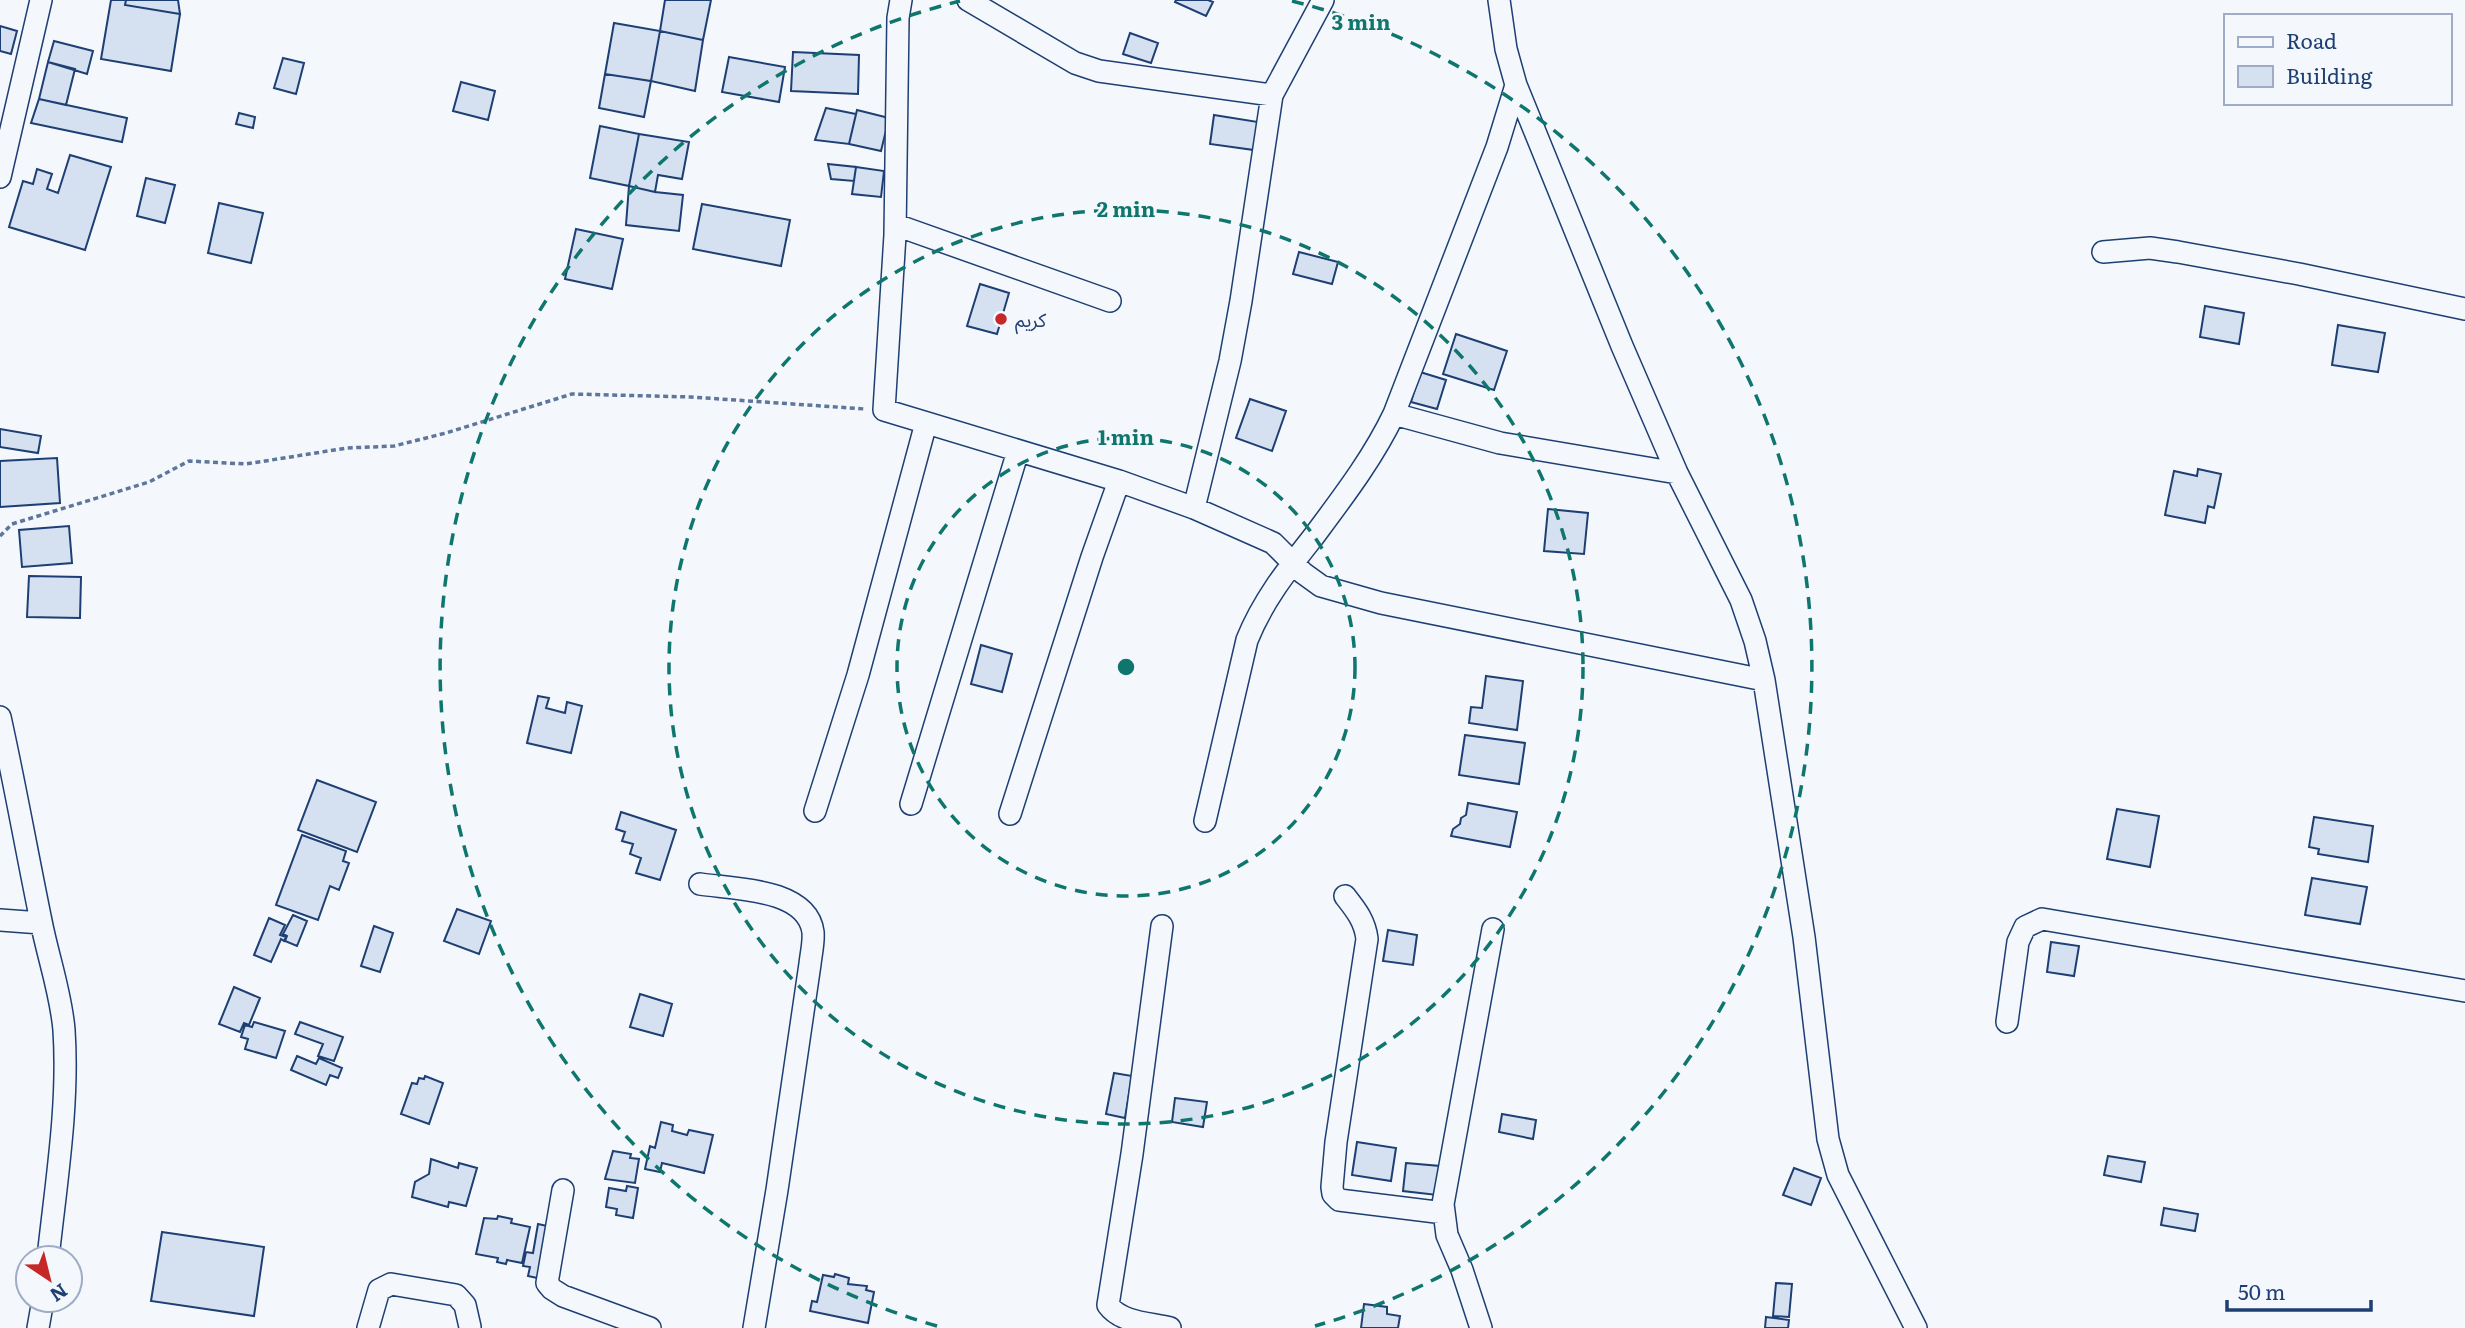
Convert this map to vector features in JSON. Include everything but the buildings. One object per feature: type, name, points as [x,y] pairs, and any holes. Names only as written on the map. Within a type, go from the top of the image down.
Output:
[{"type":"street","points":[[0,177],[41,0]]},
{"type":"street","points":[[901,0],[898,18],[896,225],[884,410],[1119,481],[1194,508],[1273,543],[1321,586],[1381,603],[1764,680]]},
{"type":"street","points":[[968,0],[1075,63],[1100,71],[1272,95]]},
{"type":"street","points":[[1194,508],[1247,269],[1272,95],[1323,0]]},
{"type":"street","points":[[1499,0],[1506,49],[1516,85],[1622,346],[1677,473],[1741,600],[1755,641],[1764,680],[1804,937],[1828,1139],[1838,1175],[1916,1328]]},
{"type":"street","points":[[1205,821],[1247,640],[1257,614],[1359,473],[1394,414],[1488,173],[1516,85]]},
{"type":"street","points":[[896,225],[1110,301]]},
{"type":"street","points":[[2103,252],[2150,248],[2178,252],[2465,309]]},
{"type":"street","points":[[1394,414],[1500,443],[1677,473]]},
{"type":"street","points":[[815,811],[858,675],[926,424]]},
{"type":"street","points":[[911,804],[1018,451]]},
{"type":"street","points":[[1010,814],[1119,481]]},
{"type":"street","points":[[0,717],[17,791],[41,923],[60,1001],[64,1043],[60,1142],[49,1244]]},
{"type":"street","points":[[700,884],[778,895],[795,905],[807,917],[813,929],[777,1190],[754,1328]]},
{"type":"street","points":[[1345,896],[1361,917],[1367,939],[1336,1142],[1333,1194],[1339,1200],[1444,1213]]},
{"type":"street","points":[[2007,1022],[2018,942],[2025,927],[2042,919],[2465,991]]},
{"type":"street","points":[[0,920],[41,923]]},
{"type":"street","points":[[1162,926],[1108,1305],[1125,1318],[1170,1328]]},
{"type":"street","points":[[1481,1328],[1447,1235],[1443,1204],[1493,929]]},
{"type":"street","points":[[563,1190],[547,1283],[563,1296],[650,1328]]},
{"type":"street","points":[[368,1328],[379,1290],[391,1284],[456,1295],[465,1305],[470,1327]]},
{"type":"path","points":[[0,536],[12,524],[149,482],[189,461],[246,464],[346,448],[394,446],[446,433],[572,394],[691,397],[884,410]]},
{"type":"place","name":"كريم","points":[[1001,319]]}]
